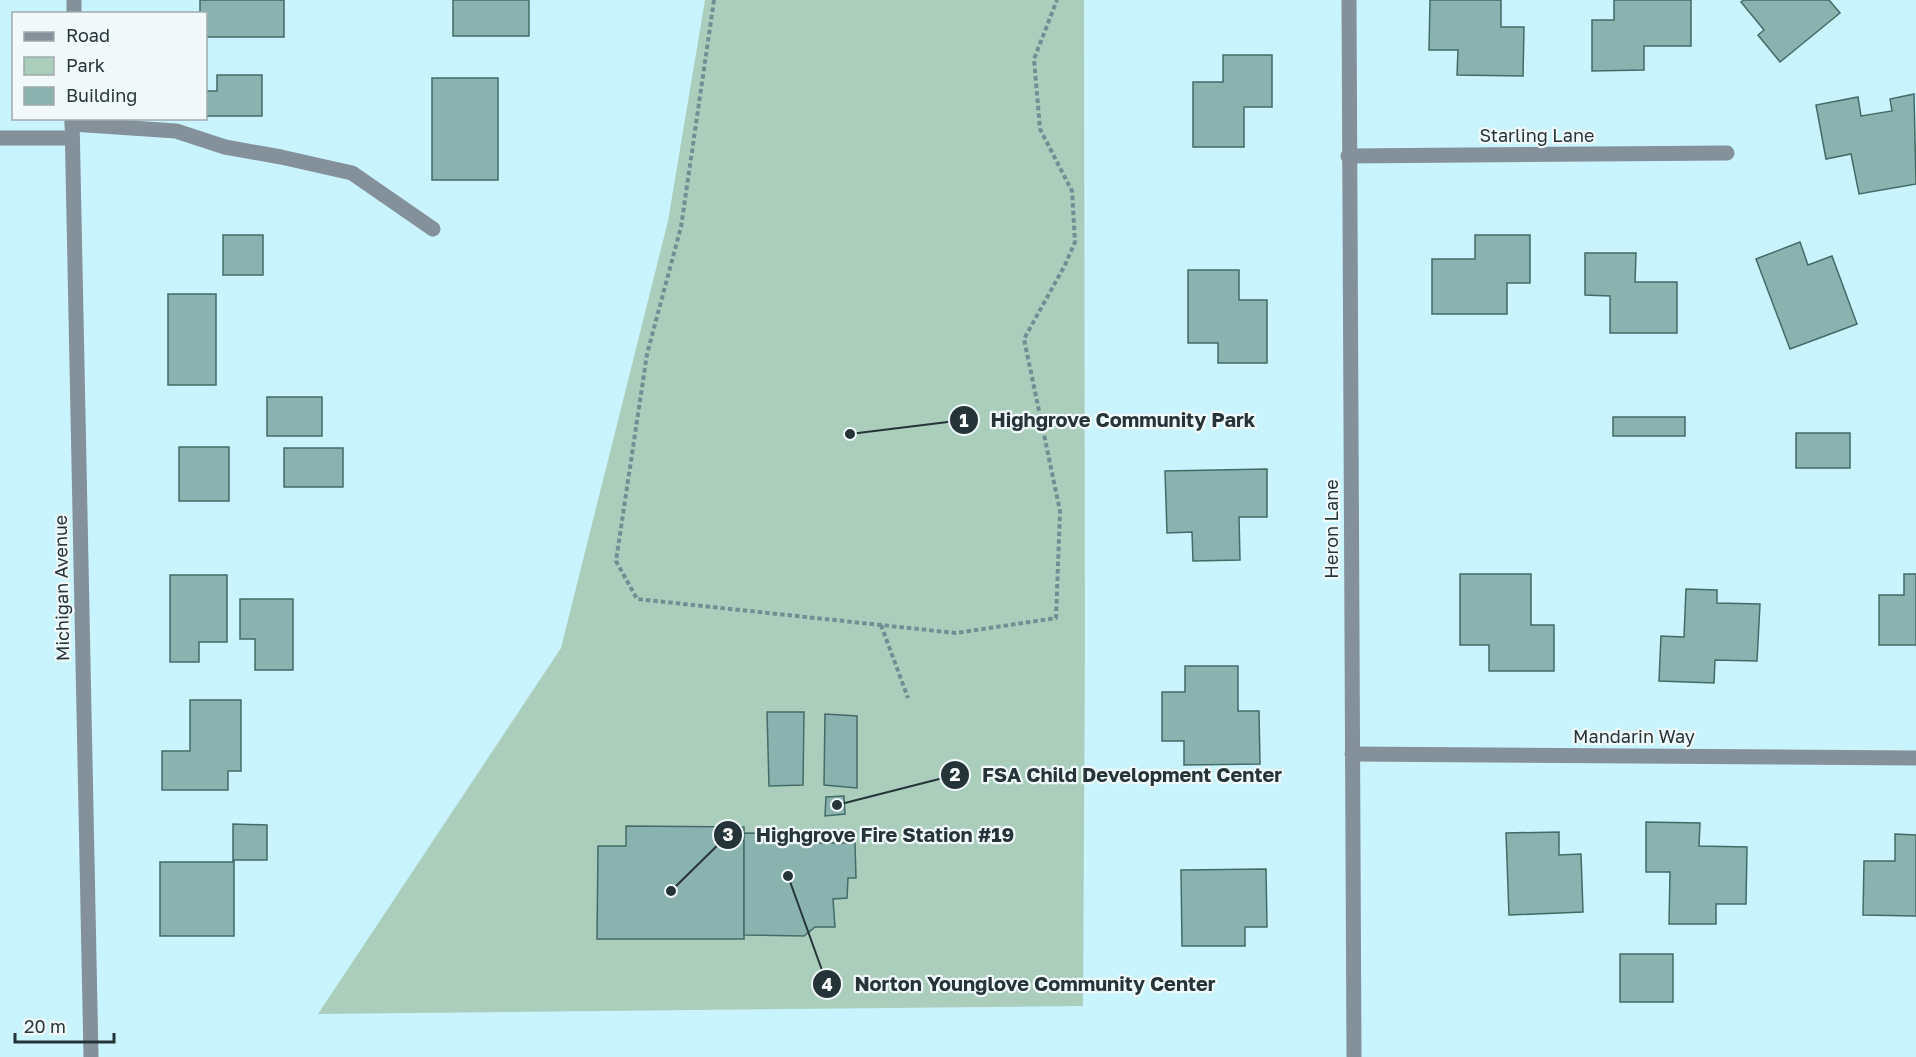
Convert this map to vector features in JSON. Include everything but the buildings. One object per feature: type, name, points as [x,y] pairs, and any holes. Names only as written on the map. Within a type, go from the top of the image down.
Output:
[{"type":"street","name":"Heron Lane","points":[[1349,0],[1354,1057]]},
{"type":"street","points":[[0,138],[72,127],[176,130],[225,147],[352,173],[433,229]]},
{"type":"street","name":"Michigan Avenue","points":[[72,127],[90,1057]]},
{"type":"street","name":"Starling Lane","points":[[1348,156],[1726,153]]},
{"type":"street","name":"Mandarin Way","points":[[1352,754],[1916,758]]},
{"type":"path","points":[[714,0],[681,226],[647,354],[615,561],[637,599],[957,633],[1056,618],[1060,511],[1024,339],[1075,242],[1072,191],[1040,129],[1034,58],[1057,0]]},
{"type":"path","points":[[881,625],[908,698]]},
{"type":"green space","points":[[705,0],[1084,0],[1083,1006],[318,1014],[561,648],[668,221]]},
{"type":"place","name":"Highgrove Community Park","points":[[850,434]]},
{"type":"place","name":"FSA Child Development Center","points":[[837,805]]},
{"type":"place","name":"Norton Younglove Community Center","points":[[788,876]]},
{"type":"place","name":"Highgrove Fire Station #19","points":[[671,891]]}]
